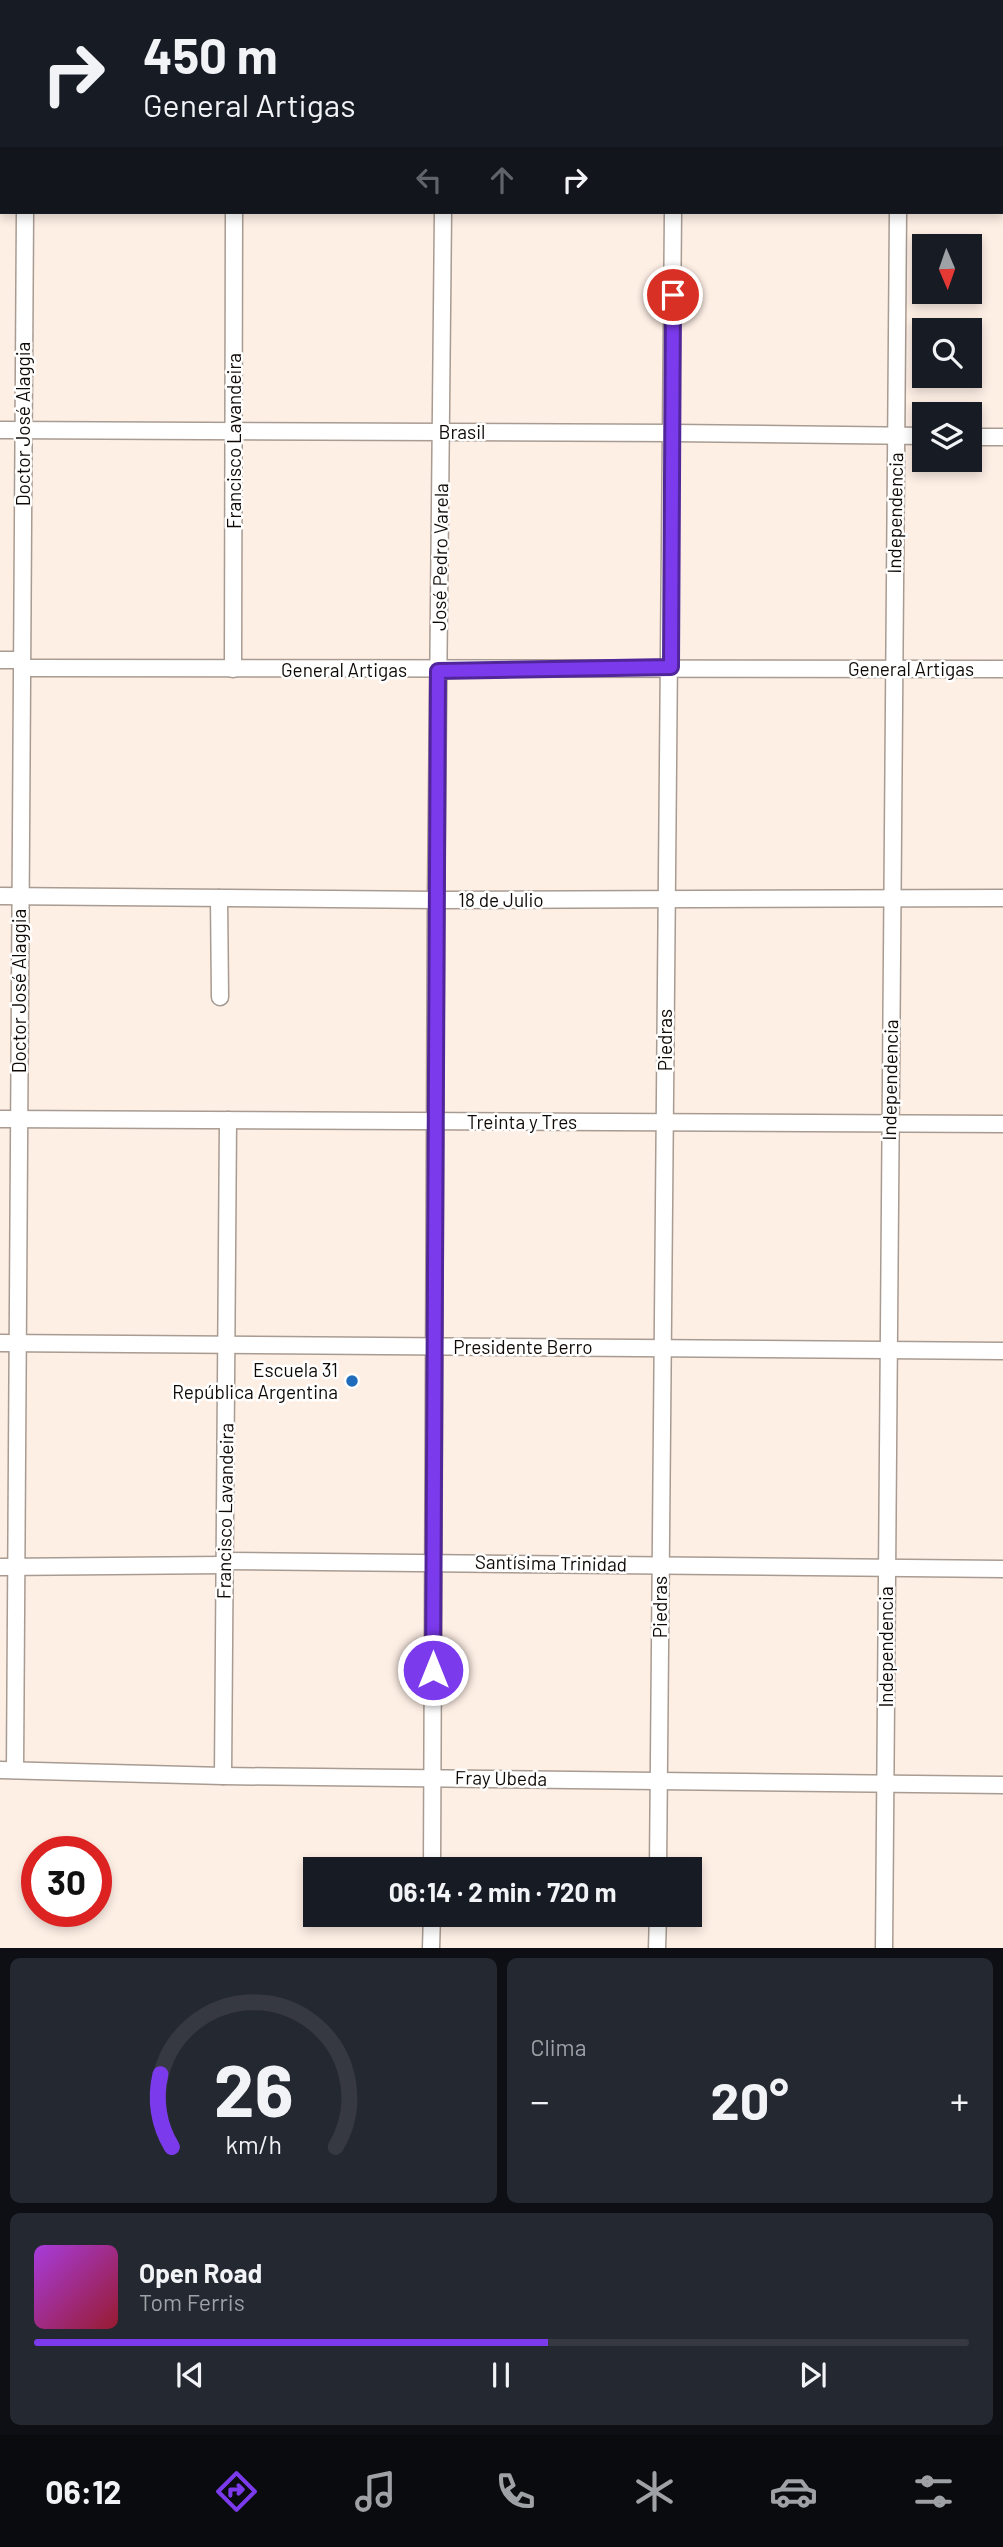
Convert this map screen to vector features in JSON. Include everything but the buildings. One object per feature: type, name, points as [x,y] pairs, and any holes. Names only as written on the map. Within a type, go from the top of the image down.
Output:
[{"type":"street","name":"Doctor José Alaggia","points":[[8,1770],[8,1567],[17,1343],[25,214]]},
{"type":"street","name":"Francisco Lavandeira","points":[[233,669],[234,214]]},
{"type":"street","name":"José Pedro Varela","points":[[432,1857],[436,900],[443,214]]},
{"type":"street","name":"Piedras","points":[[658,1857],[673,214]]},
{"type":"street","name":"Independencia","points":[[884,1948],[898,214]]},
{"type":"street","name":"Brasil","points":[[0,430],[912,436]]},
{"type":"street","points":[[982,437],[1003,437]]},
{"type":"street","name":"General Artigas","points":[[0,660],[22,664],[438,671],[671,667],[1003,669]]},
{"type":"street","name":"18 de Julio","points":[[0,896],[436,900],[1003,898]]},
{"type":"street","points":[[219,898],[220,997]]},
{"type":"street","name":"Treinta y Tres","points":[[0,1119],[1003,1124]]},
{"type":"street","name":"Francisco Lavandeira","points":[[223,1776],[228,1120]]},
{"type":"street","name":"Presidente Berro","points":[[0,1343],[1003,1351]]},
{"type":"street","name":"Santísima Trinidad","points":[[8,1567],[433,1562],[1003,1569]]},
{"type":"street","name":"Fray Ubeda","points":[[8,1770],[223,1776],[1003,1785]]},
{"type":"street","points":[[431,1948],[432,1927]]},
{"type":"street","points":[[657,1948],[658,1927]]},
{"type":"place","name":"Escuela 31 República Argentina","points":[[352,1381]]},
{"type":"route","points":[[433,1670],[438,671],[671,667],[673,295]]}]
